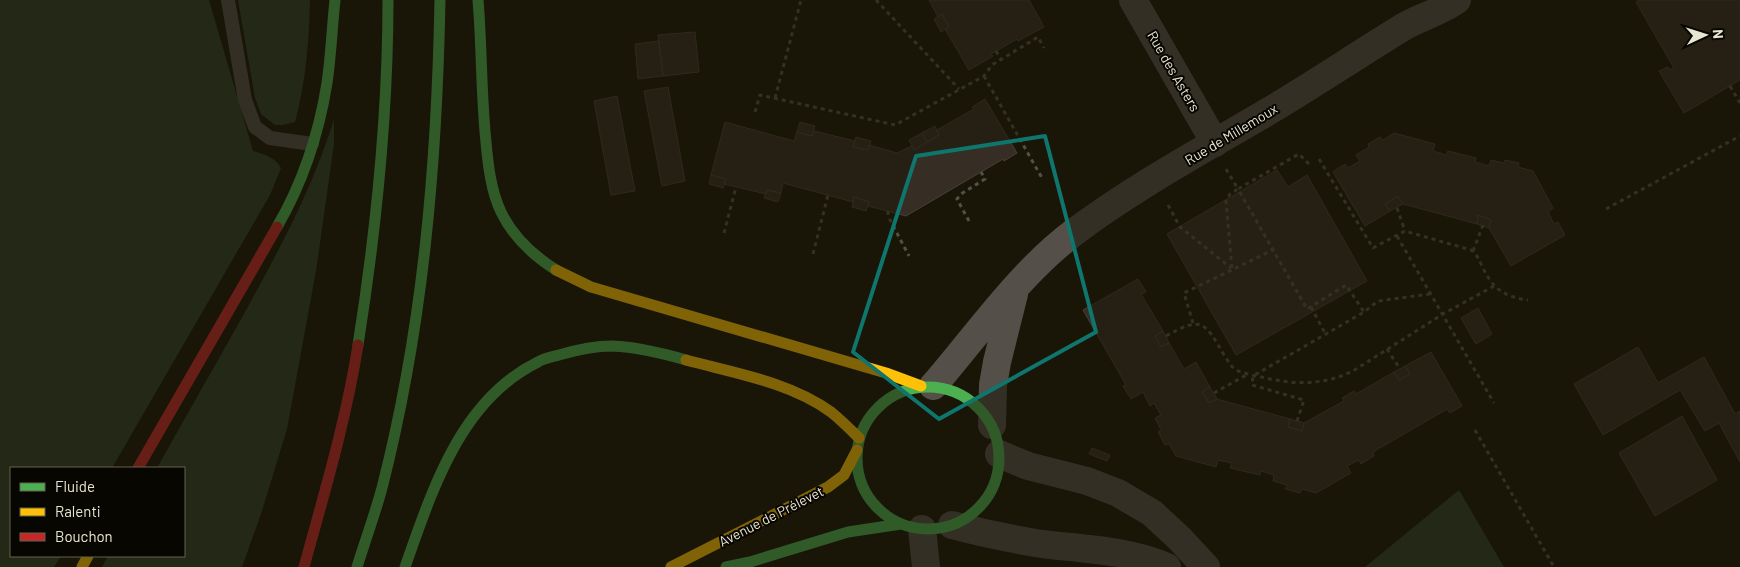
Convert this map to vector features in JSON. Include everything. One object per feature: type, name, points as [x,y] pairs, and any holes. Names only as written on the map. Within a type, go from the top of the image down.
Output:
[{"type":"main road","points":[[139,467],[283,216],[304,169],[327,83],[335,0]]},
{"type":"main road","points":[[304,567],[330,476],[350,390],[372,258],[384,135],[388,0]]},
{"type":"main road","points":[[357,567],[379,498],[393,439],[419,305],[433,183],[440,0]]},
{"type":"main road","points":[[478,0],[481,26],[484,130],[493,190],[505,220],[515,234],[540,259],[557,272],[591,288],[927,386],[948,389],[962,394],[984,413],[992,425],[999,454],[998,472],[992,490],[982,505],[968,517],[952,525],[937,529],[911,527],[885,515],[872,502],[862,486],[857,468],[859,438],[868,418],[882,402],[900,391],[927,386]]},
{"type":"main road","points":[[405,567],[444,468],[468,422],[489,396],[502,384],[539,360],[562,352],[602,346],[622,347],[672,356],[776,385],[817,403],[840,418],[859,438]]},
{"type":"main road","name":"Avenue de Prélevet","points":[[671,567],[828,487],[844,475],[857,450]]},
{"type":"main road","name":"Avenue de Prélevet","points":[[726,567],[750,562],[848,532],[911,527]]},
{"type":"street","name":"Rue des Asters","points":[[1133,0],[1216,143]]},
{"type":"street","name":"Rue de Millemoux","points":[[927,386],[1017,285],[1072,234],[1138,189],[1308,88],[1401,28],[1457,0]]},
{"type":"street","points":[[992,425],[993,385],[997,362],[1017,285]]},
{"type":"street","points":[[999,454],[1028,466],[1087,481],[1118,493],[1152,513],[1206,567]]},
{"type":"street","points":[[952,525],[1007,538],[1101,550],[1153,561],[1167,567]]},
{"type":"street","points":[[911,527],[926,567]]},
{"type":"lane","points":[[228,0],[245,100],[255,127],[270,138],[312,144]]},
{"type":"path","points":[[775,98],[801,0]]},
{"type":"path","points":[[876,0],[959,90]]},
{"type":"path","points":[[755,112],[760,95],[895,125],[984,76],[992,65],[1038,37],[1044,48]]},
{"type":"path","points":[[996,51],[1001,60]]},
{"type":"path","points":[[984,76],[1042,178]]},
{"type":"path","points":[[1730,86],[1740,103]]},
{"type":"path","points":[[1606,209],[1740,136]]},
{"type":"path","points":[[1232,269],[1226,200],[1230,194],[1299,154],[1309,164]]},
{"type":"path","points":[[1319,159],[1371,247],[1375,248],[1405,231],[1473,251],[1494,286],[1516,299],[1528,300]]},
{"type":"path","points":[[969,221],[958,200],[961,194],[985,180],[981,172]]},
{"type":"path","points":[[1229,174],[1307,309],[1346,285],[1364,312]]},
{"type":"path","points":[[724,234],[736,187]]},
{"type":"path","points":[[813,254],[828,195]]},
{"type":"path","points":[[1168,205],[1180,227],[1232,269]]},
{"type":"path","points":[[1397,208],[1405,231]]},
{"type":"path","points":[[888,211],[888,216],[909,256]]},
{"type":"path","points":[[1473,251],[1483,226]]},
{"type":"path","points":[[1397,236],[1494,403]]},
{"type":"path","points":[[1192,323],[1184,293],[1273,250]]},
{"type":"path","points":[[1166,336],[1192,323],[1206,327],[1235,369],[1250,375],[1288,383],[1314,383],[1344,376],[1443,314],[1494,286]]},
{"type":"path","points":[[1214,393],[1326,335],[1364,312],[1378,301],[1430,294]]},
{"type":"path","points":[[1311,306],[1326,335]]},
{"type":"path","points":[[1387,350],[1400,369]]},
{"type":"path","points":[[1250,375],[1252,385],[1304,400],[1297,421]]},
{"type":"path","points":[[1475,430],[1554,567]]},
{"type":"highlighted area","points":[[1045,136],[1096,332],[939,419],[853,352],[916,156]]},
{"type":"green space","points":[[0,0],[209,0],[253,151],[273,159],[281,168],[270,195],[113,467],[10,467],[10,557],[60,557],[54,567],[0,567]]},
{"type":"green space","points":[[238,0],[310,0],[306,61],[302,92],[295,122],[275,125],[261,114],[255,98]]},
{"type":"green space","points":[[334,119],[334,144],[316,271],[287,429],[261,514],[242,567],[102,567],[107,557],[185,557],[185,467],[158,467],[283,242],[306,194],[326,145]]},
{"type":"green space","points":[[1459,490],[1504,567],[1365,567]]},
{"type":"building","points":[[929,0],[1029,0],[1044,27],[1018,41],[1017,39],[991,54],[993,56],[969,70],[945,29],[949,27],[942,14],[938,17]]},
{"type":"building","points":[[1640,0],[1740,0],[1740,80],[1684,113],[1659,71],[1668,67],[1670,70],[1674,68],[1636,2]]},
{"type":"building","points":[[942,14],[949,27],[941,32],[934,19]]},
{"type":"building","points":[[695,32],[699,72],[663,76],[658,35]]},
{"type":"building","points":[[659,41],[663,76],[638,79],[635,44]]},
{"type":"building","points":[[668,87],[685,181],[662,186],[644,91]]},
{"type":"building","points":[[617,96],[635,191],[611,195],[594,101]]},
{"type":"building","points":[[985,99],[1017,153],[1004,161],[1003,159],[906,216],[868,206],[869,202],[854,197],[853,202],[783,183],[781,193],[767,190],[766,194],[724,184],[726,179],[711,175],[725,122],[794,141],[797,132],[812,136],[814,131],[855,141],[853,147],[868,150],[869,145],[897,153],[912,146],[914,150],[939,135],[937,130],[974,109],[972,107]]},
{"type":"building","points":[[800,122],[815,126],[812,136],[797,132]]},
{"type":"building","points":[[935,126],[939,135],[927,142],[922,133]]},
{"type":"building","points":[[922,133],[927,142],[914,150],[909,140]]},
{"type":"building","points":[[1394,133],[1435,144],[1433,151],[1446,155],[1448,151],[1476,158],[1475,162],[1489,166],[1491,160],[1504,163],[1505,160],[1519,163],[1518,167],[1533,171],[1553,208],[1548,212],[1554,224],[1558,222],[1565,235],[1511,266],[1489,228],[1491,220],[1478,215],[1477,224],[1403,204],[1398,196],[1385,204],[1390,211],[1365,226],[1333,172],[1345,164],[1348,168],[1360,161],[1356,155],[1369,147],[1368,144],[1380,137],[1383,140]]},
{"type":"building","points":[[856,137],[871,141],[868,150],[853,147]]},
{"type":"building","points":[[1277,170],[1288,187],[1307,175],[1367,281],[1236,355],[1167,234]]},
{"type":"building","points":[[711,175],[726,179],[723,188],[709,184]]},
{"type":"building","points":[[767,190],[781,193],[778,202],[764,198]]},
{"type":"building","points":[[1398,196],[1403,204],[1390,211],[1385,204]]},
{"type":"building","points":[[854,197],[869,202],[866,211],[852,207]]},
{"type":"building","points":[[1478,215],[1491,220],[1489,228],[1477,224]]},
{"type":"building","points":[[1138,279],[1146,292],[1141,294],[1163,331],[1155,336],[1161,347],[1169,343],[1184,369],[1196,362],[1210,387],[1202,392],[1209,403],[1217,399],[1290,419],[1288,427],[1302,431],[1304,423],[1344,401],[1342,398],[1354,391],[1356,394],[1394,372],[1399,380],[1410,374],[1405,366],[1431,352],[1462,406],[1450,413],[1447,409],[1373,452],[1374,456],[1361,464],[1359,460],[1347,466],[1351,473],[1316,493],[1302,489],[1300,493],[1285,489],[1287,485],[1273,481],[1274,475],[1261,471],[1260,475],[1230,468],[1232,463],[1218,460],[1216,467],[1176,456],[1169,444],[1165,445],[1158,432],[1161,430],[1155,418],[1161,415],[1154,403],[1150,406],[1143,392],[1131,399],[1123,386],[1126,385],[1083,310]]},
{"type":"building","points":[[1478,308],[1492,334],[1476,344],[1461,318]]},
{"type":"building","points":[[1163,331],[1169,343],[1161,347],[1155,336]]},
{"type":"building","points":[[1638,347],[1658,383],[1704,357],[1735,414],[1740,411],[1740,462],[1719,423],[1705,431],[1680,390],[1603,435],[1574,384]]},
{"type":"building","points":[[1405,366],[1410,374],[1399,380],[1394,372]]},
{"type":"building","points":[[1210,387],[1217,399],[1209,403],[1202,392]]},
{"type":"building","points":[[1682,416],[1717,480],[1655,516],[1619,453]]},
{"type":"building","points":[[1290,419],[1304,423],[1302,431],[1288,427]]},
{"type":"building","points":[[1092,448],[1110,455],[1107,461],[1089,454]]},
{"type":"traffic: fast","points":[[277,227],[302,176],[324,102],[335,0]]},
{"type":"traffic: fast","points":[[358,345],[380,173],[386,87],[388,0]]},
{"type":"traffic: fast","points":[[357,567],[382,488],[396,428],[418,307],[431,184],[440,0]]},
{"type":"traffic: fast","points":[[478,0],[484,124],[492,187],[501,212],[518,238],[540,259],[556,270]]},
{"type":"traffic: fast","points":[[405,567],[426,508],[452,450],[488,399],[511,379],[543,360],[578,350],[599,347],[612,346],[640,349],[686,360]]},
{"type":"traffic: fast","points":[[928,387],[942,388],[955,392],[968,399],[978,408],[987,418],[994,431],[998,444],[999,458],[998,472],[994,485],[987,498],[978,508],[968,517],[955,524],[942,528],[928,529],[914,528],[901,524],[888,517],[878,508],[869,498],[862,485],[858,472],[857,458],[858,444],[862,431],[869,418],[878,408],[888,399],[901,392],[914,388],[928,387]]},
{"type":"traffic: fast","points":[[726,567],[750,562],[848,532],[901,524]]},
{"type":"traffic: slow","points":[[556,270],[591,287],[886,373],[921,386]]},
{"type":"traffic: slow","points":[[686,360],[742,374],[798,393],[831,412],[859,438]]},
{"type":"traffic: slow","points":[[671,567],[828,487],[844,475],[857,450]]},
{"type":"traffic: slow","points":[[82,567],[87,557]]},
{"type":"traffic: jam","points":[[139,467],[277,227]]},
{"type":"traffic: jam","points":[[304,567],[341,429],[358,345]]}]
